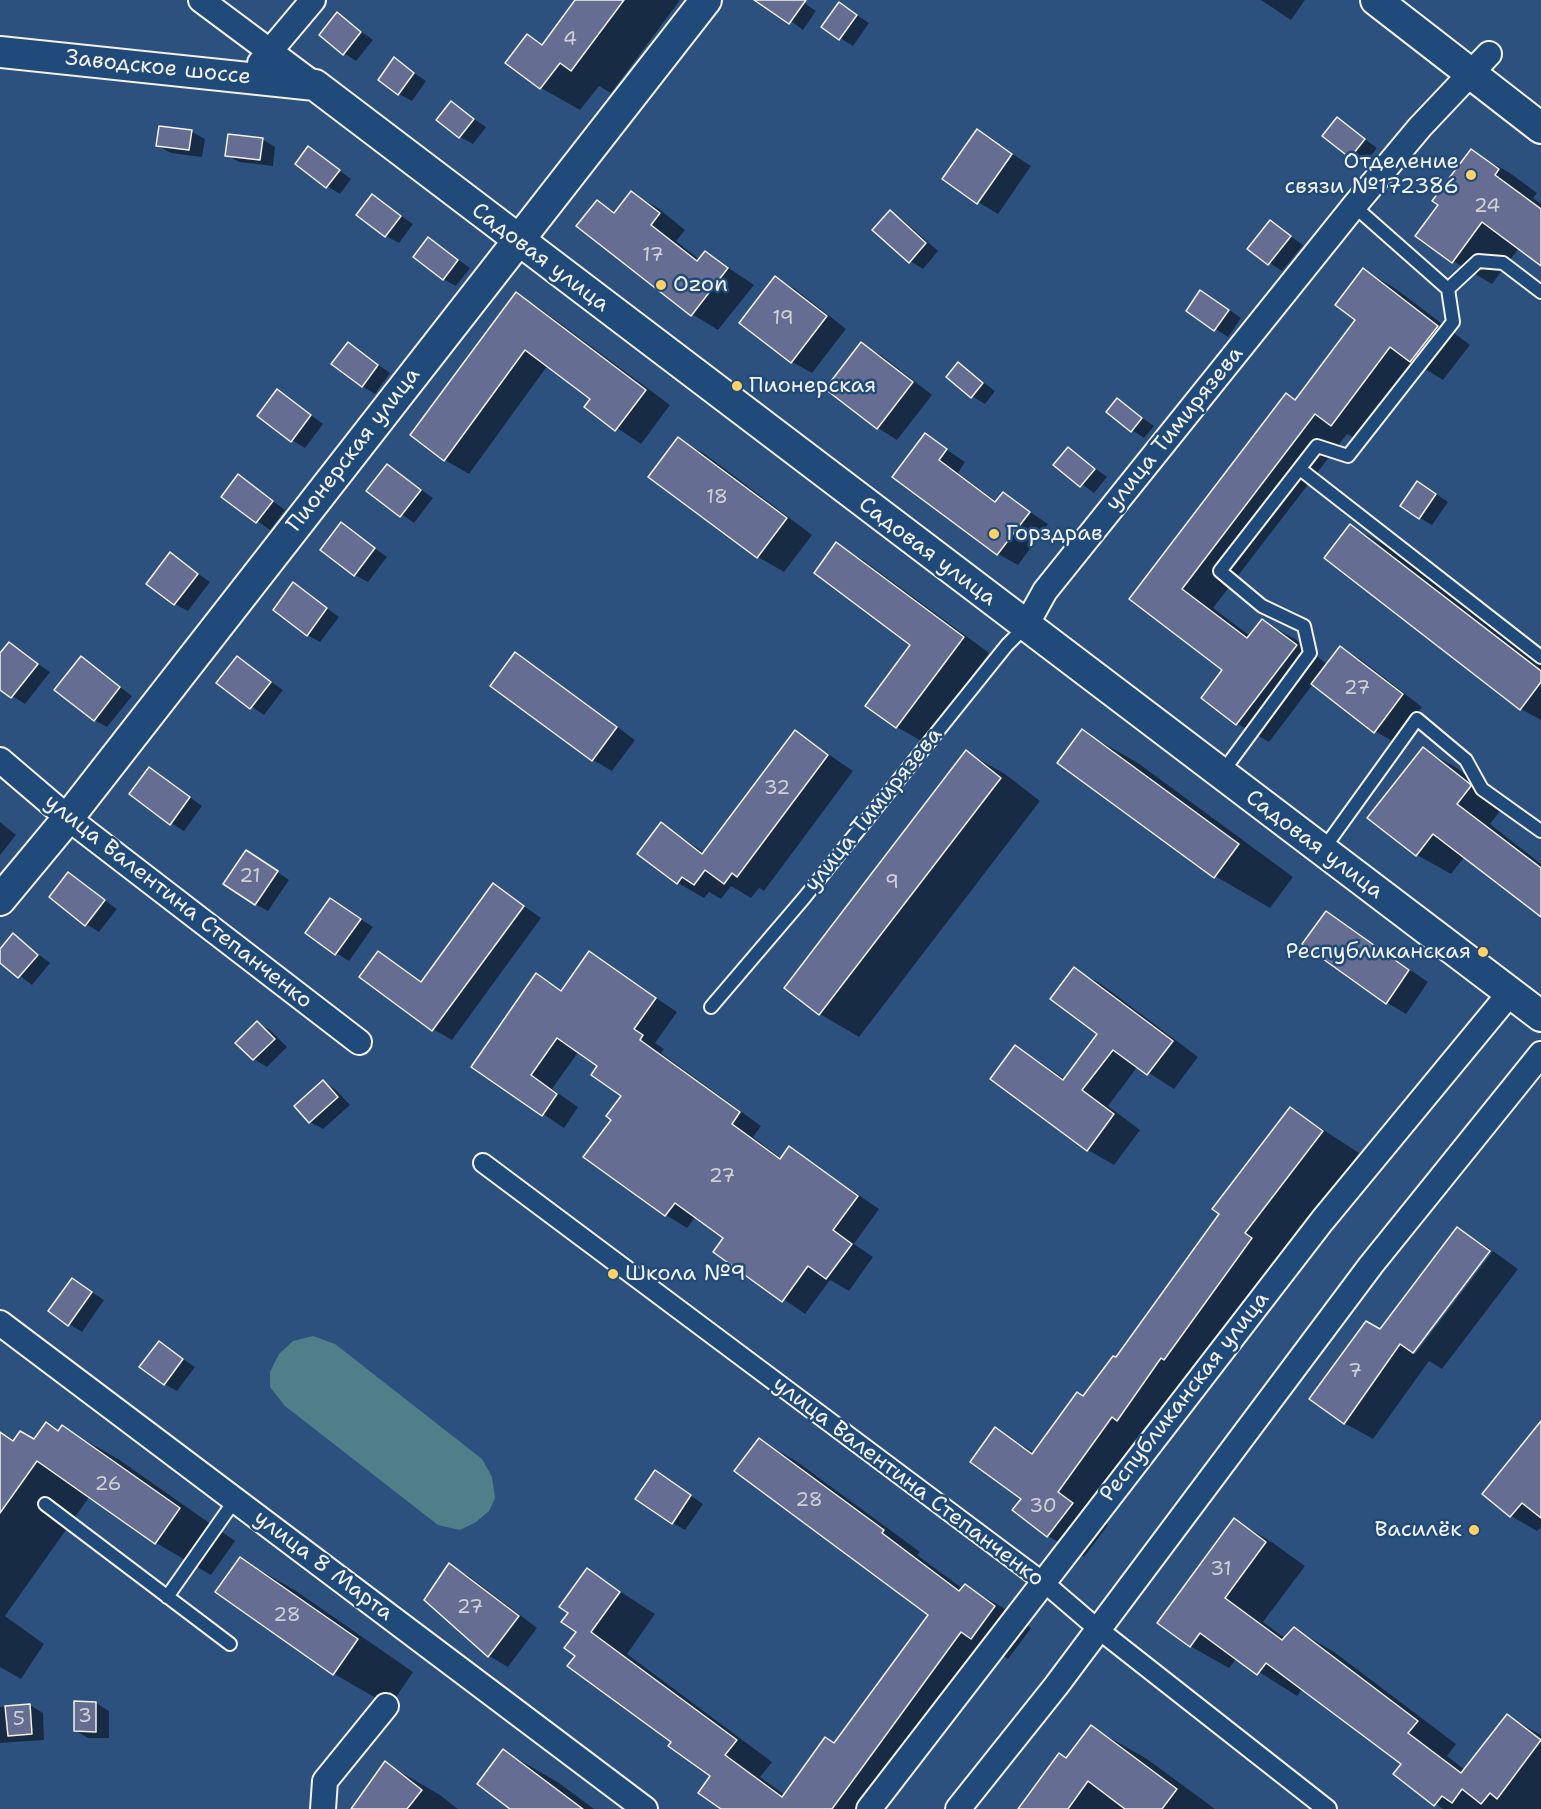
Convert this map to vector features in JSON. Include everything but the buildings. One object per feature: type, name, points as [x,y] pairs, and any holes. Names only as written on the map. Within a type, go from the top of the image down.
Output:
[{"type":"street","points":[[201,0],[315,85]]},
{"type":"street","points":[[249,77],[313,0]]},
{"type":"street","name":"Пионерская улица","points":[[0,900],[68,818],[706,0]]},
{"type":"street","points":[[1376,0],[1480,63],[1541,128]]},
{"type":"street","name":"Заводское шоссе","points":[[0,52],[315,85]]},
{"type":"street","name":"улица Тимирязева","points":[[1025,627],[1045,591],[1354,206],[1420,126],[1480,63]]},
{"type":"street","name":"Садовая улица","points":[[315,85],[1025,627],[1541,1016]]},
{"type":"street","name":"улица Валентина Степанченко","points":[[0,760],[68,818],[359,1042]]},
{"type":"street","name":"Республиканская улица","points":[[869,1809],[1042,1581],[1322,1221],[1510,993]]},
{"type":"street","points":[[958,1809],[1098,1629],[1371,1264],[1541,1054]]},
{"type":"street","name":"улица Валентина Степанченко","points":[[483,1163],[1042,1581],[1098,1629],[1327,1809]]},
{"type":"street","name":"улица 8 Марта","points":[[0,1323],[645,1809]]},
{"type":"street","points":[[323,1809],[325,1780],[386,1706]]},
{"type":"lane","points":[[1221,775],[1310,653],[1304,626],[1262,606],[1220,571],[1317,446],[1348,456],[1453,322],[1448,289],[1354,206]]},
{"type":"lane","points":[[1448,289],[1478,261],[1503,263],[1541,292]]},
{"type":"lane","points":[[1300,469],[1541,657]]},
{"type":"lane","name":"улица Тимирязева","points":[[711,1007],[804,898],[1007,645],[1025,627]]},
{"type":"lane","points":[[1322,851],[1417,719],[1466,760],[1482,789],[1541,831]]},
{"type":"lane","points":[[167,1598],[235,1500]]},
{"type":"lane","points":[[45,1504],[230,1644]]},
{"type":"green space","points":[[313,1336],[335,1344],[482,1459],[492,1477],[495,1498],[489,1511],[476,1522],[460,1530],[438,1525],[285,1406],[270,1387],[270,1372],[279,1354],[293,1341]]},
{"type":"place","name":"Отделение связи №172386","points":[[1471,175]]},
{"type":"place","name":"Ozon","points":[[661,285]]},
{"type":"place","name":"Пионерская","points":[[737,386]]},
{"type":"place","name":"Горздрав","points":[[994,534]]},
{"type":"place","name":"Республиканская","points":[[1483,952]]},
{"type":"place","name":"Школа №9","points":[[613,1274]]},
{"type":"place","name":"Василёк","points":[[1474,1530]]}]
